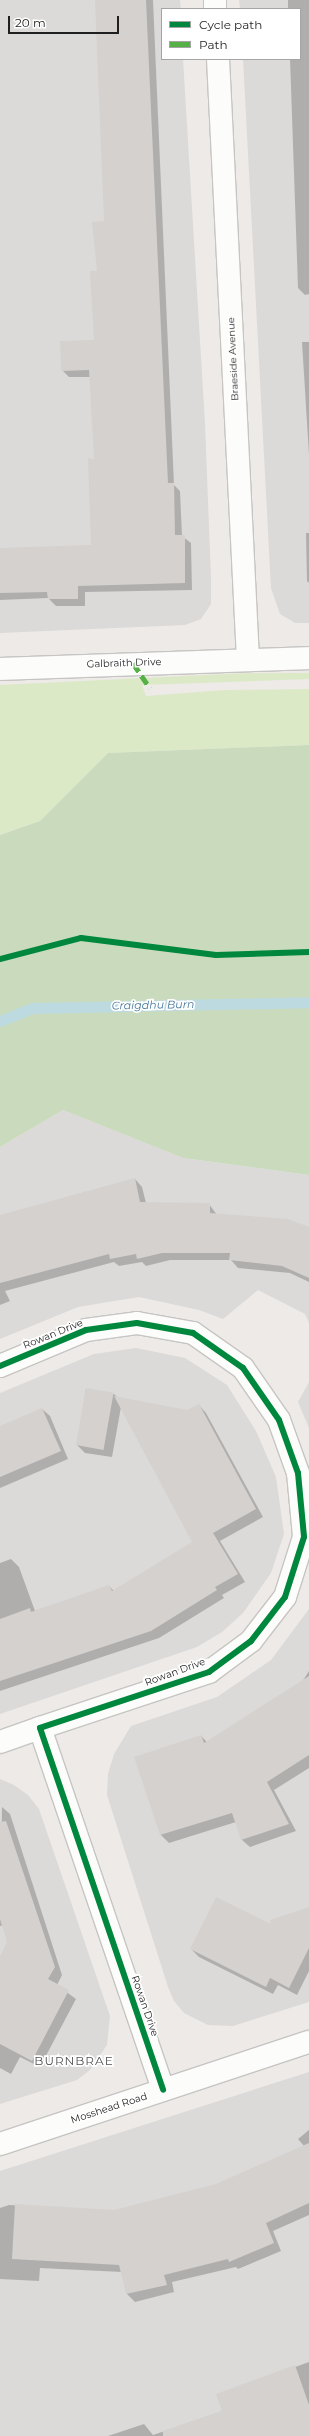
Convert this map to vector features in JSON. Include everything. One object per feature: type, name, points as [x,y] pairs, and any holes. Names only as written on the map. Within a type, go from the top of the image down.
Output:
[{"type":"street","name":"Braeside Avenue","points":[[218,60],[248,658]]},
{"type":"street","name":"Galbraith Drive","points":[[0,669],[248,658],[309,658]]},
{"type":"street","name":"Rowan Drive","points":[[0,1366],[86,1330],[137,1323],[193,1333],[243,1368],[279,1420],[298,1473],[304,1537],[285,1597],[251,1641],[208,1672],[40,1728],[163,2090]]},
{"type":"street","points":[[0,1742],[40,1728]]},
{"type":"street","name":"Mosshead Road","points":[[0,2144],[309,2042]]},
{"type":"shaded area","points":[[0,0],[180,0],[181,8],[161,8],[161,60],[183,60],[205,423],[211,604],[201,619],[185,625],[0,633]]},
{"type":"shaded area","points":[[239,0],[309,0],[309,623],[295,623],[280,614],[271,588],[243,60],[301,60],[301,8],[240,8]]},
{"type":"shaded area","points":[[63,1110],[183,1158],[309,1175],[309,1323],[305,1314],[258,1290],[223,1319],[199,1310],[139,1297],[78,1307],[0,1339],[0,1147]]},
{"type":"shaded area","points":[[136,1348],[185,1358],[227,1385],[256,1431],[276,1477],[284,1534],[271,1573],[243,1613],[222,1632],[197,1647],[0,1714],[0,1393],[94,1354]]},
{"type":"shaded area","points":[[309,1382],[309,1428],[298,1402]]},
{"type":"shaded area","points":[[309,1609],[309,2002],[233,2026],[208,2025],[184,2013],[174,2001],[168,1987],[107,1795],[108,1774],[114,1754],[131,1726],[217,1697],[271,1660]]},
{"type":"shaded area","points":[[0,1779],[14,1785],[28,1795],[39,1809],[110,2016],[107,2045],[90,2070],[77,2080],[0,2104]]},
{"type":"shaded area","points":[[309,2072],[309,2436],[0,2436],[0,2171]]},
{"type":"green space","points":[[248,673],[309,673],[309,679],[142,685],[146,696],[225,690],[309,689],[309,745],[108,753],[40,821],[0,835],[0,685]]},
{"type":"green space","points":[[309,745],[309,1175],[183,1158],[63,1110],[0,1147],[0,835],[40,821],[108,753]]},
{"type":"building","points":[[95,0],[146,0],[168,483],[174,483],[175,535],[185,535],[185,583],[78,586],[78,599],[48,599],[47,592],[0,593],[0,548],[91,545],[88,458],[94,459],[89,370],[61,371],[60,341],[94,340],[90,271],[97,271],[92,222],[104,221]]},
{"type":"building","points":[[135,1178],[140,1202],[210,1203],[210,1213],[288,1219],[309,1227],[309,1278],[282,1266],[229,1260],[230,1253],[162,1253],[137,1259],[136,1254],[110,1259],[109,1254],[0,1283],[0,1215]]},
{"type":"building","points":[[86,1388],[114,1393],[104,1450],[76,1445]]},
{"type":"building","points":[[114,1396],[187,1410],[199,1404],[256,1509],[213,1533],[238,1574],[215,1587],[217,1590],[151,1631],[0,1681],[0,1619],[30,1608],[31,1612],[109,1585],[112,1591],[192,1542]]},
{"type":"building","points":[[42,1408],[61,1451],[0,1477],[0,1426]]},
{"type":"building","points":[[309,1676],[309,1755],[267,1782],[289,1824],[241,1840],[232,1813],[160,1835],[134,1757],[201,1735],[204,1743]]},
{"type":"building","points":[[6,1821],[55,1967],[48,1979],[69,1990],[32,2061],[0,2044],[0,1956],[7,1942],[0,1919],[0,1822]]},
{"type":"building","points":[[216,1897],[271,1924],[270,1920],[309,1907],[309,1948],[289,1988],[270,1978],[266,1987],[190,1949]]},
{"type":"building","points":[[309,2143],[309,2203],[266,2223],[274,2243],[229,2262],[228,2259],[164,2275],[167,2285],[126,2294],[119,2265],[12,2259],[15,2204],[114,2210],[216,2184]]},
{"type":"building","points":[[295,2365],[309,2405],[309,2436],[163,2436],[163,2431],[222,2411],[216,2394]]},
{"type":"waterway","name":"Craigdhu Burn","points":[[0,1021],[33,1008],[309,1002]]},
{"type":"marked path","points":[[133,663],[150,688]]},
{"type":"cycle path","points":[[0,959],[81,938],[216,955],[309,952]]},
{"type":"cycle path","points":[[0,1366],[86,1330],[137,1323],[193,1333],[243,1368],[279,1420],[298,1473],[304,1537],[285,1597],[251,1641],[209,1672],[40,1728],[163,2090]]},
{"type":"district","name":"BURNBRAE","points":[[74,2061]]}]
